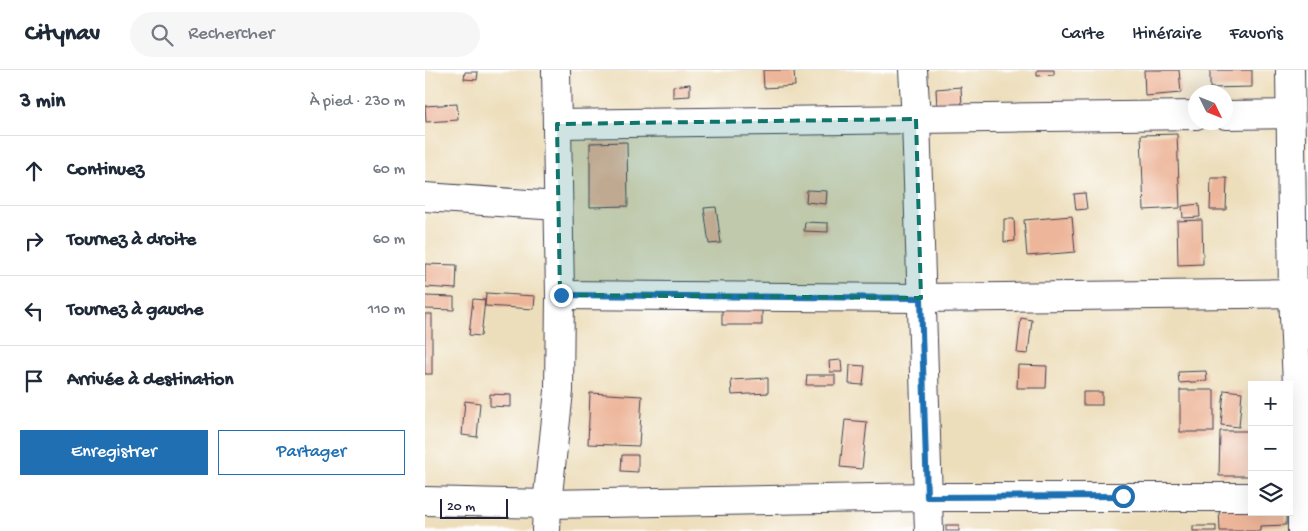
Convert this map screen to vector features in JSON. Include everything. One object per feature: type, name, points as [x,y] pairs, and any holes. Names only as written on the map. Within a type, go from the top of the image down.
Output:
[{"type":"street","points":[[546,531],[547,504],[559,391],[561,295],[557,70]]},
{"type":"street","points":[[913,70],[929,531]]},
{"type":"street","points":[[1290,70],[1300,293],[1296,497],[1302,531]]},
{"type":"street","points":[[1233,115],[1291,114]]},
{"type":"street","points":[[557,124],[1188,115]]},
{"type":"street","points":[[425,197],[558,206]]},
{"type":"street","points":[[561,295],[921,298],[1300,293]]},
{"type":"street","points":[[425,501],[547,504],[927,497],[1248,496]]},
{"type":"highlighted area","points":[[916,119],[921,298],[560,295],[557,124]]},
{"type":"building","points":[[763,70],[794,70],[795,86],[764,88]]},
{"type":"building","points":[[1037,70],[1054,70],[1054,75],[1037,76]]},
{"type":"building","points":[[1144,70],[1179,70],[1181,93],[1145,96]]},
{"type":"building","points":[[1210,70],[1252,70],[1252,87],[1210,85]]},
{"type":"building","points":[[465,72],[478,72],[477,80],[464,79]]},
{"type":"building","points":[[690,84],[690,96],[673,97],[673,86]]},
{"type":"building","points":[[961,87],[962,107],[937,109],[936,89]]},
{"type":"building","points":[[457,104],[458,120],[426,122],[425,106]]},
{"type":"building","points":[[1177,134],[1180,208],[1144,210],[1141,135]]},
{"type":"building","points":[[627,142],[628,206],[590,207],[590,143]]},
{"type":"building","points":[[1211,178],[1227,178],[1226,210],[1210,210]]},
{"type":"building","points":[[807,190],[827,191],[826,204],[806,202]]},
{"type":"building","points":[[1085,193],[1087,209],[1076,210],[1074,194]]},
{"type":"building","points":[[1199,204],[1200,217],[1183,218],[1182,206]]},
{"type":"building","points":[[716,207],[721,243],[709,244],[704,208]]},
{"type":"building","points":[[1072,216],[1075,252],[1027,256],[1024,220]]},
{"type":"building","points":[[1004,219],[1014,219],[1015,241],[1004,242]]},
{"type":"building","points":[[1202,220],[1203,264],[1178,265],[1177,221]]},
{"type":"building","points":[[805,222],[828,223],[828,232],[804,231]]},
{"type":"building","points":[[425,264],[457,265],[456,289],[425,287]]},
{"type":"building","points":[[486,293],[535,296],[534,309],[485,306]]},
{"type":"building","points":[[425,296],[454,297],[454,310],[425,309]]},
{"type":"building","points":[[473,299],[485,300],[481,336],[469,335]]},
{"type":"building","points":[[722,305],[762,305],[762,325],[722,325]]},
{"type":"building","points":[[425,314],[432,314],[432,374],[425,374]]},
{"type":"building","points":[[1021,318],[1032,320],[1028,354],[1017,353]]},
{"type":"building","points":[[841,360],[842,372],[830,372],[829,361]]},
{"type":"building","points":[[850,365],[865,366],[863,385],[849,384]]},
{"type":"building","points":[[1018,365],[1047,366],[1046,388],[1017,388]]},
{"type":"building","points":[[1206,371],[1207,381],[1179,383],[1178,372]]},
{"type":"building","points":[[807,375],[835,375],[835,385],[806,385]]},
{"type":"building","points":[[768,378],[768,393],[732,395],[731,380]]},
{"type":"building","points":[[1180,390],[1214,390],[1214,432],[1180,432]]},
{"type":"building","points":[[1224,390],[1242,392],[1239,427],[1221,425]]},
{"type":"building","points":[[1083,392],[1102,392],[1102,405],[1083,405]]},
{"type":"building","points":[[590,393],[642,396],[639,446],[588,444]]},
{"type":"building","points":[[490,394],[511,395],[511,407],[490,406]]},
{"type":"building","points":[[465,401],[480,403],[477,437],[462,435]]},
{"type":"building","points":[[845,420],[867,422],[862,469],[840,467]]},
{"type":"building","points":[[1220,431],[1248,431],[1248,476],[1219,476]]},
{"type":"building","points":[[622,455],[638,455],[638,472],[621,471]]},
{"type":"building","points":[[1248,506],[1248,516],[1286,516],[1286,525],[1260,526],[1260,531],[1220,531],[1219,507]]},
{"type":"building","points":[[946,525],[959,525],[959,531],[946,531]]},
{"type":"building","points":[[1193,526],[1216,526],[1216,531],[1193,531]]},
{"type":"route","points":[[561,295],[921,298],[927,497],[1123,496]]}]
